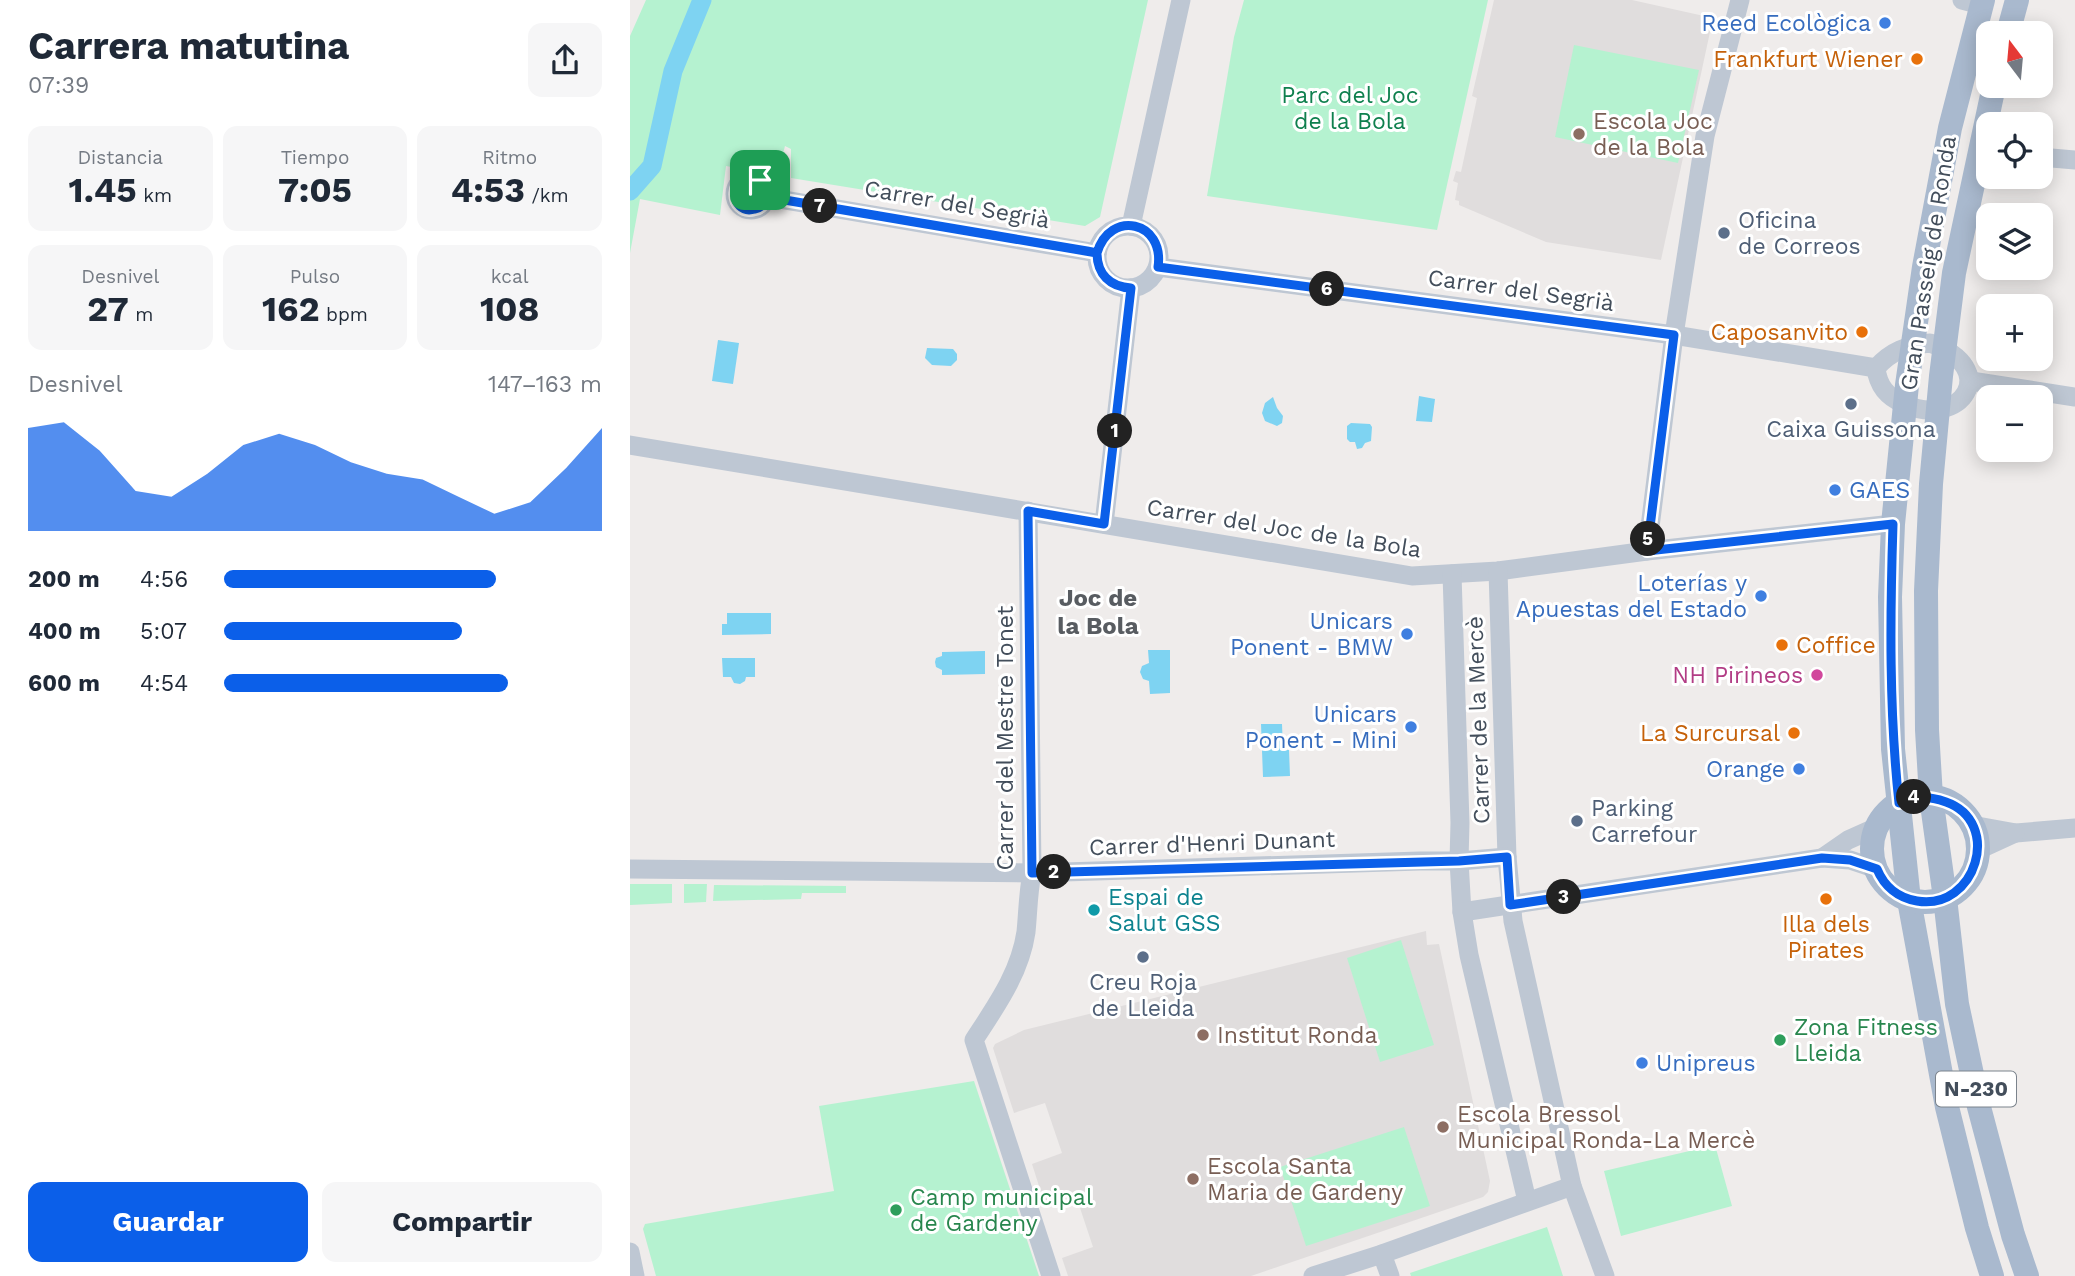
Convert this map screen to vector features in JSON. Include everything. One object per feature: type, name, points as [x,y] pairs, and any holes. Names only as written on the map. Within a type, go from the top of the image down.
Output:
[{"type":"main road","points":[[2011,21],[2017,0]]},
{"type":"main road","name":"Gran Passeig de Ronda","points":[[1976,2],[1937,192],[1913,345],[1893,524],[1890,597],[1893,749],[1909,900],[1947,1107],[1977,1228],[1992,1276]]},
{"type":"main road","name":"Gran Passeig de Ronda","points":[[1976,184],[1954,273],[1931,484],[1926,591],[1927,730],[1931,797],[1956,1004],[1979,1107],[2026,1276]]},
{"type":"main road","points":[[1931,797],[1953,804],[1964,814],[1976,834],[1978,850],[1970,877],[1959,889],[1945,898],[1921,902],[1909,900],[1893,891],[1881,878],[1873,862],[1872,845],[1877,827],[1886,813],[1899,803],[1912,798],[1931,797]]},
{"type":"street","points":[[1131,226],[1181,0]]},
{"type":"street","points":[[1647,551],[1674,335],[1705,136],[1740,0]]},
{"type":"street","points":[[2053,158],[2075,160]]},
{"type":"street","name":"Carrer del Segrià","points":[[767,197],[1097,253]]},
{"type":"street","points":[[1131,226],[1140,228],[1155,240],[1158,267],[1148,282],[1122,288],[1106,279],[1100,271],[1097,253],[1105,236],[1112,230],[1131,226]]},
{"type":"street","name":"Carrer del Segrià","points":[[1158,267],[1674,335],[1876,368]]},
{"type":"street","points":[[1104,524],[1131,288]]},
{"type":"street","points":[[1930,344],[1945,349],[1967,369],[1971,381],[1966,395],[1954,405],[1938,410],[1920,410],[1893,399],[1877,380],[1876,368],[1885,357],[1895,351],[1913,345],[1930,344]]},
{"type":"street","points":[[1971,381],[2075,397]]},
{"type":"street","name":"Carrer del Joc de la Bola","points":[[630,445],[1412,576],[1498,571],[1647,551],[1893,524]]},
{"type":"street","name":"Carrer del Mestre Tonet","points":[[1028,511],[1032,873],[1026,933],[1019,962],[1001,999],[974,1040],[1051,1276]]},
{"type":"street","name":"Carrer de la Mercè","points":[[1498,571],[1510,905],[1572,1186],[1605,1276]]},
{"type":"street","name":"Carrer de la Mercè","points":[[1452,574],[1462,912],[1469,955],[1527,1200]]},
{"type":"street","points":[[1972,825],[2016,833],[2075,828]]},
{"type":"street","points":[[1822,858],[1848,840],[1877,827]]},
{"type":"street","points":[[1978,850],[2016,833]]},
{"type":"street","name":"Carrer d'Henri Dunant","points":[[630,869],[1032,873],[1459,861],[1507,857]]},
{"type":"street","points":[[1462,912],[1822,858],[1850,860],[1877,869]]},
{"type":"street","points":[[1313,1276],[1572,1186]]},
{"type":"street","points":[[630,1252],[635,1276]]},
{"type":"street","points":[[1382,1254],[1390,1276]]},
{"type":"shaded area","name":"Escola Joc de la Bola","points":[[1494,0],[1632,0],[1713,18],[1661,260],[1546,242],[1459,205],[1459,201],[1455,200],[1458,183],[1453,181],[1456,171],[1461,172],[1477,98],[1472,96]]},
{"type":"shaded area","points":[[1426,931],[1427,945],[1439,944],[1490,1181],[1488,1192],[1483,1197],[1251,1276],[1068,1276],[1062,1258],[1093,1247],[1076,1196],[1045,1205],[1032,1164],[1062,1153],[1045,1103],[1014,1113],[993,1048],[995,1044],[1024,1030]]},
{"type":"green space","points":[[646,0],[1148,0],[1100,217],[1085,226],[791,178],[791,149],[785,146],[777,176],[726,166],[720,215],[640,199],[630,253],[630,36]]},
{"type":"green space","name":"Parc del Joc de la Bola","points":[[1244,0],[1488,0],[1437,230],[1207,196],[1234,37]]},
{"type":"green space","points":[[1574,45],[1699,70],[1678,163],[1555,137]]},
{"type":"green space","points":[[630,884],[672,884],[672,903],[630,905]]},
{"type":"green space","points":[[684,884],[707,884],[706,902],[684,903]]},
{"type":"green space","points":[[714,885],[846,886],[846,893],[802,893],[801,899],[713,901]]},
{"type":"green space","points":[[1401,940],[1434,1045],[1380,1062],[1347,958]]},
{"type":"green space","points":[[974,1081],[1039,1276],[656,1276],[643,1229],[645,1224],[834,1191],[819,1106]]},
{"type":"green space","points":[[1404,1127],[1430,1206],[1306,1246],[1280,1167]]},
{"type":"green space","points":[[1715,1145],[1732,1206],[1621,1236],[1604,1171]]},
{"type":"green space","points":[[1547,1227],[1563,1276],[1411,1276],[1410,1273]]},
{"type":"water","points":[[718,340],[739,343],[733,384],[712,381]]},
{"type":"water","points":[[927,348],[953,349],[957,360],[951,366],[932,365],[925,358]]},
{"type":"water","points":[[1419,396],[1435,399],[1432,422],[1416,421]]},
{"type":"water","points":[[1273,397],[1283,416],[1282,423],[1277,426],[1265,421],[1262,413],[1265,403]]},
{"type":"water","points":[[1351,423],[1370,424],[1372,427],[1371,441],[1365,443],[1362,448],[1357,449],[1355,442],[1347,439],[1347,426]]},
{"type":"water","points":[[727,613],[771,613],[771,634],[722,635],[722,624],[727,624]]},
{"type":"water","points":[[1148,650],[1170,650],[1170,693],[1150,694],[1149,681],[1143,679],[1140,672],[1142,666],[1149,663]]},
{"type":"water","points":[[985,651],[985,674],[942,675],[942,670],[936,667],[936,658],[942,656],[942,652]]},
{"type":"water","points":[[722,658],[755,658],[755,677],[746,677],[740,684],[734,683],[731,677],[723,677]]},
{"type":"water","points":[[1261,724],[1282,724],[1283,750],[1289,750],[1290,776],[1263,777]]},
{"type":"waterway","points":[[630,191],[652,166],[673,71],[702,0]]},
{"type":"place","name":"Reed Ecològica","points":[[1885,23]]},
{"type":"place","name":"Frankfurt Wiener","points":[[1917,59]]},
{"type":"place","name":"Escola Joc de la Bola","points":[[1579,134]]},
{"type":"place","name":"Oficina de Correos","points":[[1724,233]]},
{"type":"place","name":"Caposanvito","points":[[1862,332]]},
{"type":"place","name":"Caixa Guissona","points":[[1851,404]]},
{"type":"place","name":"GAES","points":[[1835,490]]},
{"type":"place","name":"Loterías y Apuestas del Estado","points":[[1761,596]]},
{"type":"place","name":"Unicars Ponent - BMW","points":[[1407,634]]},
{"type":"place","name":"Coffice","points":[[1782,645]]},
{"type":"place","name":"NH Pirineos","points":[[1817,675]]},
{"type":"place","name":"Unicars Ponent - Mini","points":[[1411,727]]},
{"type":"place","name":"La Surcursal","points":[[1794,733]]},
{"type":"place","name":"Orange","points":[[1799,769]]},
{"type":"place","name":"Parking Carrefour","points":[[1577,821]]},
{"type":"place","name":"Illa dels Pirates","points":[[1826,899]]},
{"type":"place","name":"Espai de Salut GSS","points":[[1094,910]]},
{"type":"place","name":"Creu Roja de Lleida","points":[[1143,957]]},
{"type":"place","name":"Institut Ronda","points":[[1203,1035]]},
{"type":"place","name":"Zona Fitness Lleida","points":[[1780,1040]]},
{"type":"place","name":"Unipreus","points":[[1642,1063]]},
{"type":"place","name":"Escola Bressol Municipal Ronda-La Mercè","points":[[1443,1127]]},
{"type":"place","name":"Escola Santa Maria de Gardeny","points":[[1193,1179]]},
{"type":"place","name":"Camp municipal de Gardeny","points":[[896,1210]]},
{"type":"district","name":"Joc de la Bola","points":[[1098,612]]},
{"type":"route","points":[[760,180],[749,178],[739,183],[735,197],[740,206],[755,209],[764,204],[767,197],[1087,251],[1097,253],[1105,236],[1112,230],[1131,226],[1148,232],[1155,240],[1160,257],[1158,267],[1674,335],[1647,551],[1893,524],[1890,597],[1893,749],[1899,803],[1926,796],[1953,804],[1964,814],[1976,834],[1978,850],[1970,877],[1959,889],[1945,898],[1921,902],[1909,900],[1893,891],[1877,869],[1850,860],[1822,858],[1510,905],[1507,857],[1459,861],[1032,873],[1028,511],[1104,524],[1131,288],[1122,288],[1106,279],[1100,271],[1097,253],[767,197],[766,188],[760,180]]}]
